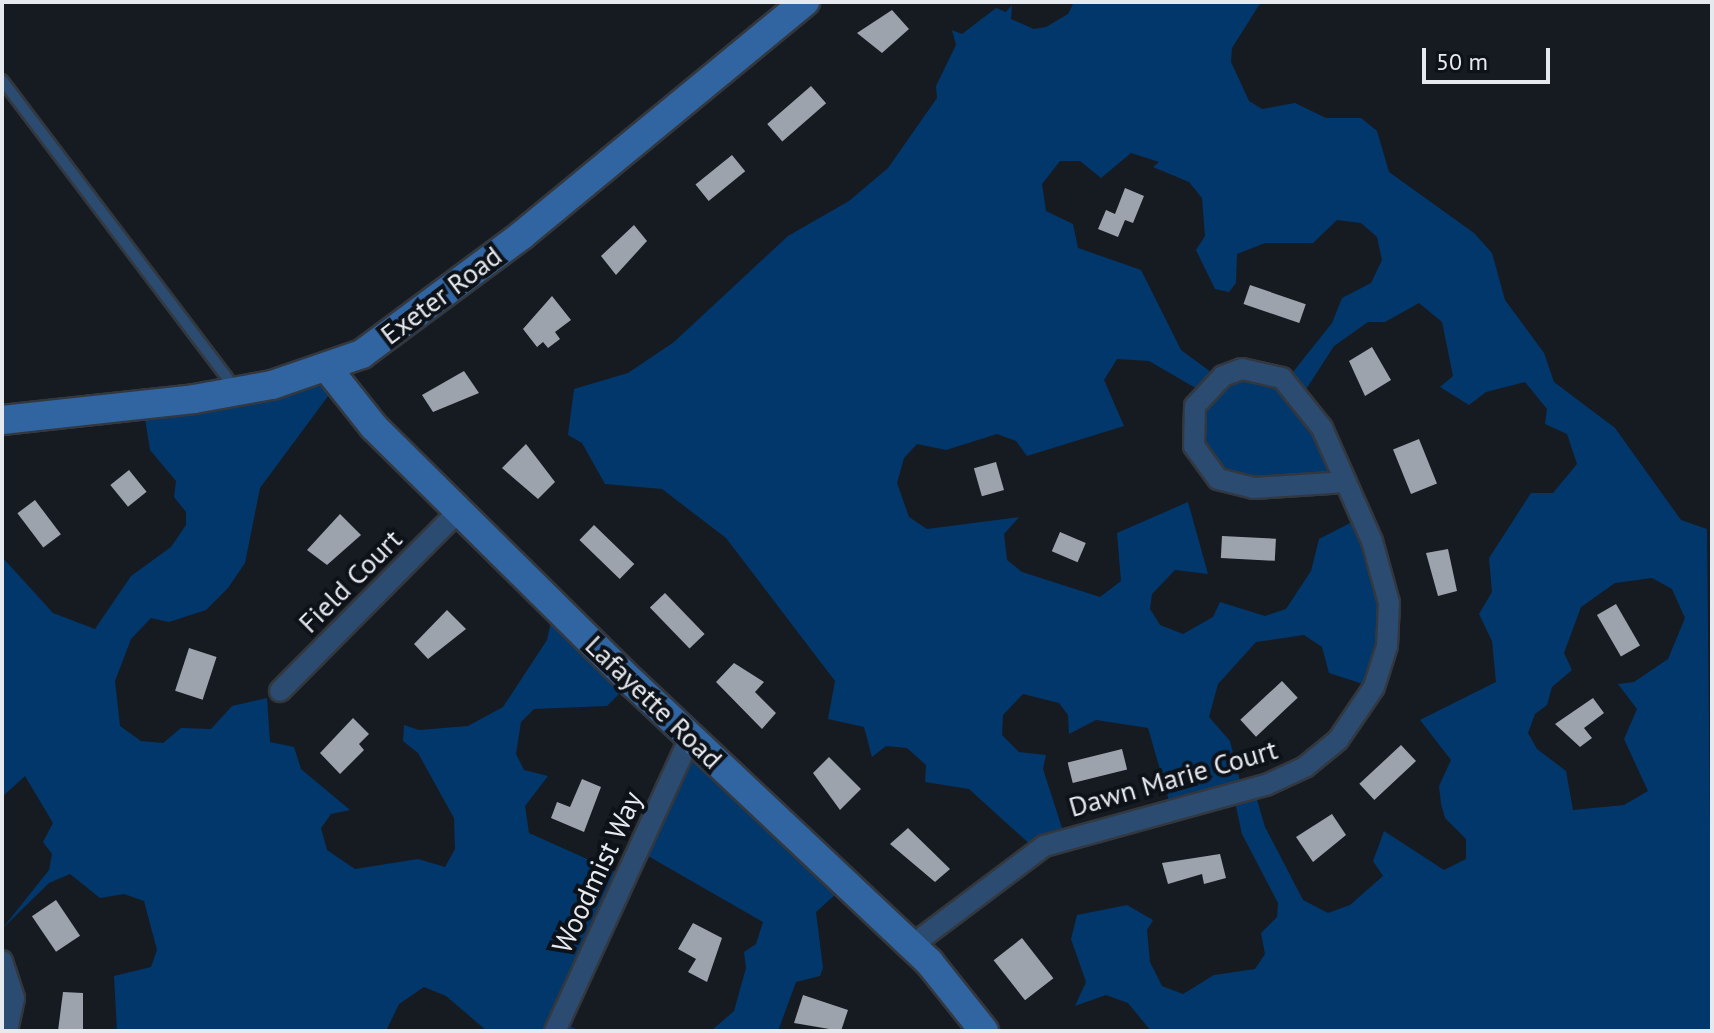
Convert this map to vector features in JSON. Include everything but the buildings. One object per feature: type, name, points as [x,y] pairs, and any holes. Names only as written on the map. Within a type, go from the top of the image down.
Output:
[{"type":"street","name":"Exeter Road","points":[[2,420],[237,391],[328,369],[362,354],[511,243],[805,2]]},
{"type":"street","name":"Lafayette Road","points":[[328,369],[346,396],[459,511],[690,737],[911,946],[984,1031]]},
{"type":"street","name":"Dawn Marie Court","points":[[911,946],[1044,846],[1266,785],[1305,767],[1338,740],[1374,687],[1389,625],[1380,561],[1346,482],[1309,406],[1282,378],[1242,369],[1215,382],[1195,406],[1194,446],[1218,479],[1254,488],[1346,482]]},
{"type":"street","name":"Field Court","points":[[280,691],[459,511]]},
{"type":"street","name":"Woodmist Way","points":[[555,1031],[690,737]]},
{"type":"street","points":[[2,961],[14,998],[7,1031]]},
{"type":"lane","points":[[2,80],[237,391]]},
{"type":"shaded area","points":[[1074,2],[1261,2],[1232,48],[1231,62],[1249,101],[1262,109],[1295,103],[1326,118],[1361,118],[1377,131],[1389,172],[1474,233],[1492,253],[1505,300],[1544,353],[1554,382],[1615,428],[1681,520],[1707,529],[1712,1031],[1151,1031],[1128,1003],[1106,995],[1075,1006],[1086,982],[1071,939],[1077,915],[1127,905],[1153,920],[1147,930],[1150,962],[1162,986],[1183,994],[1214,975],[1255,969],[1265,954],[1261,933],[1277,917],[1278,903],[1242,834],[1233,793],[1170,804],[1148,728],[1096,720],[1069,734],[1068,715],[1059,703],[1023,694],[1003,715],[1002,735],[1019,752],[1046,755],[1043,769],[1063,831],[1033,847],[969,789],[925,782],[926,765],[907,748],[886,746],[872,757],[864,727],[828,719],[835,681],[726,538],[662,489],[605,484],[582,443],[568,435],[574,389],[628,373],[674,342],[788,236],[849,201],[888,168],[937,98],[936,86],[956,45],[952,30],[962,34],[996,8],[1006,12],[1012,5],[1011,19],[1034,29],[1046,27],[1068,14]],"holes":[[[1131,153],[1159,162],[1153,167],[1189,182],[1202,198],[1205,236],[1196,250],[1215,289],[1229,292],[1236,283],[1237,254],[1265,243],[1313,243],[1337,220],[1361,223],[1377,237],[1382,260],[1371,283],[1342,298],[1332,323],[1289,377],[1215,375],[1181,350],[1141,270],[1078,248],[1073,224],[1046,211],[1042,184],[1060,161],[1080,161],[1101,178]],[[1419,303],[1442,322],[1453,376],[1440,387],[1469,405],[1486,392],[1525,382],[1547,409],[1545,424],[1567,434],[1577,464],[1553,493],[1531,493],[1489,558],[1492,592],[1479,614],[1492,641],[1496,682],[1420,720],[1451,760],[1439,786],[1441,804],[1445,818],[1466,839],[1466,859],[1444,870],[1384,831],[1373,861],[1383,876],[1350,905],[1328,913],[1303,900],[1265,827],[1253,786],[1241,785],[1230,741],[1209,717],[1218,684],[1256,642],[1304,635],[1322,647],[1329,673],[1366,685],[1387,613],[1356,520],[1319,539],[1311,571],[1286,609],[1265,616],[1220,602],[1213,617],[1183,634],[1160,625],[1150,609],[1152,594],[1175,570],[1208,574],[1188,502],[1117,533],[1121,581],[1100,597],[1022,572],[1007,560],[1004,534],[1019,517],[927,529],[909,517],[897,483],[904,458],[917,444],[946,450],[997,434],[1016,441],[1027,456],[1124,426],[1104,380],[1117,359],[1149,361],[1199,390],[1200,464],[1258,487],[1335,482],[1303,394],[1334,346],[1368,322],[1385,322]],[[1652,578],[1672,589],[1685,618],[1668,659],[1634,682],[1618,684],[1637,709],[1624,739],[1648,791],[1624,805],[1573,810],[1566,771],[1537,749],[1528,733],[1535,714],[1547,705],[1552,687],[1572,670],[1564,653],[1581,607],[1615,583]]]},
{"type":"shaded area","points":[[323,370],[337,384],[260,488],[245,563],[228,588],[206,610],[169,622],[151,618],[131,639],[115,681],[120,726],[141,741],[163,743],[181,728],[211,729],[232,706],[267,698],[270,742],[294,747],[301,769],[350,810],[331,814],[321,828],[327,850],[355,869],[418,859],[445,867],[455,849],[454,818],[418,753],[403,741],[404,725],[419,730],[468,726],[503,707],[547,640],[554,607],[631,682],[607,706],[534,709],[521,722],[516,754],[524,770],[548,776],[525,806],[529,833],[616,872],[556,1021],[581,1031],[487,1031],[446,996],[424,987],[399,1004],[386,1031],[117,1031],[114,976],[151,967],[157,950],[144,901],[124,894],[100,898],[70,874],[49,883],[2,929],[49,870],[52,854],[43,842],[53,823],[25,776],[2,797],[2,557],[53,613],[95,629],[131,576],[171,547],[186,525],[186,512],[174,497],[176,481],[150,450],[143,406]]},
{"type":"shaded area","points":[[691,745],[846,885],[816,912],[823,968],[820,976],[796,982],[778,1031],[711,1031],[734,1011],[746,968],[744,952],[756,944],[763,922],[634,848]]}]
